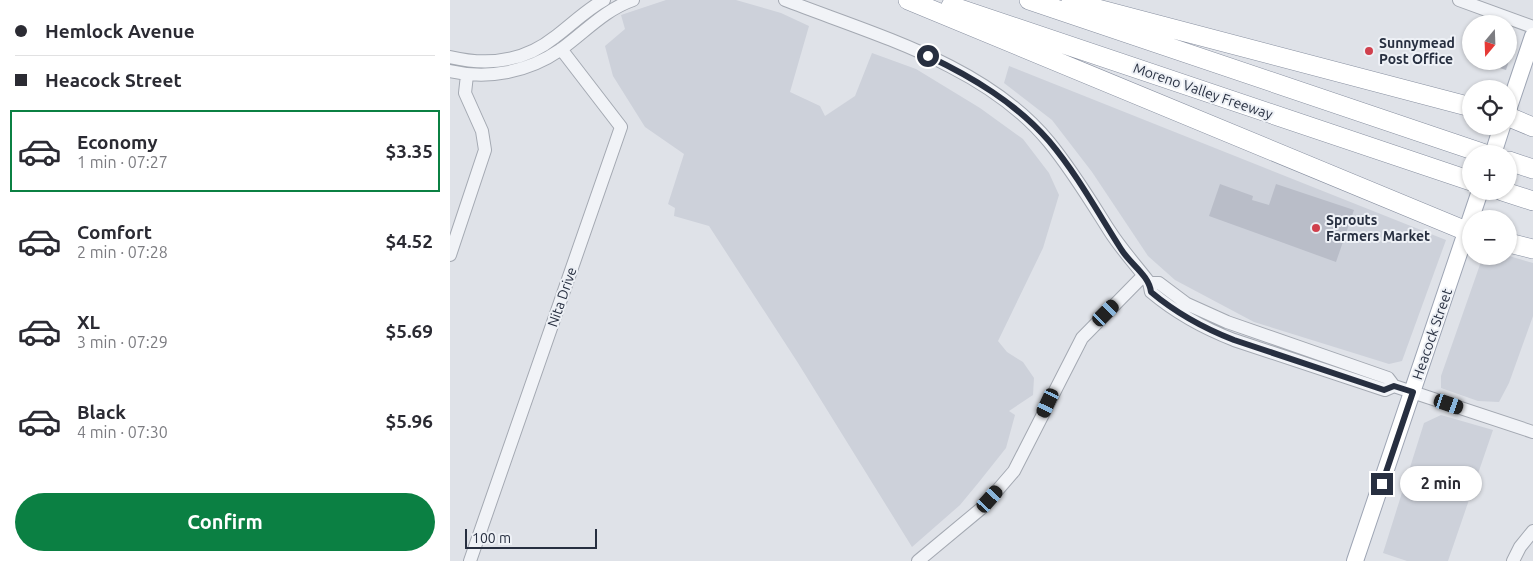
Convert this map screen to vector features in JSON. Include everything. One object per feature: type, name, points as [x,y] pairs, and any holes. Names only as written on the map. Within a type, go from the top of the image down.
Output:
[{"type":"highway","points":[[908,0],[1462,230]]},
{"type":"highway","name":"Moreno Valley Freeway","points":[[935,0],[1462,178]]},
{"type":"highway","points":[[1029,0],[1462,146]]},
{"type":"highway","points":[[1065,0],[1462,105]]},
{"type":"highway","points":[[1517,121],[1533,127]]},
{"type":"highway","points":[[1517,196],[1533,201]]},
{"type":"highway","points":[[1517,245],[1533,249]]},
{"type":"main road","points":[[1517,83],[1533,36]]},
{"type":"main road","name":"Heacock Street","points":[[1355,561],[1462,253]]},
{"type":"street","points":[[450,57],[487,63],[512,60],[553,39],[604,0]]},
{"type":"street","points":[[450,71],[467,75],[511,72],[535,63],[560,49],[588,26],[622,4],[633,0]]},
{"type":"street","points":[[785,0],[928,56],[959,71],[1004,100],[1023,115],[1049,141],[1078,180],[1123,252],[1146,279],[1159,283],[1186,304],[1205,313],[1388,378],[1394,386],[1533,432]]},
{"type":"street","points":[[1459,0],[1533,27]]},
{"type":"street","name":"Nita Drive","points":[[470,561],[621,126],[560,49]]},
{"type":"street","points":[[450,255],[485,150],[482,131],[465,93],[467,75]]},
{"type":"street","points":[[918,561],[983,507],[1014,471],[1082,338],[1146,279]]},
{"type":"street","points":[[1513,561],[1520,547],[1533,531]]},
{"type":"shaded area","points":[[666,0],[736,0],[781,13],[809,26],[790,92],[820,106],[825,116],[855,96],[872,53],[916,69],[980,108],[1023,139],[1049,173],[1059,195],[1043,248],[998,341],[1007,352],[1023,362],[1034,378],[1033,395],[1009,411],[1015,415],[1006,448],[979,482],[960,505],[912,547],[798,363],[709,226],[674,216],[675,208],[668,204],[684,154],[645,127],[613,76],[605,46],[625,29],[621,15]]},
{"type":"shaded area","points":[[1009,66],[1446,240],[1402,361],[1389,364],[1254,322],[1175,280],[1148,256],[1092,172],[1052,120],[1004,83]]},
{"type":"shaded area","points":[[1517,258],[1533,263],[1533,316],[1509,383],[1499,402],[1478,401],[1441,388],[1441,376],[1480,265],[1517,265]]},
{"type":"shaded area","points":[[1441,415],[1493,430],[1448,561],[1407,561],[1383,553],[1424,423]]},
{"type":"building","points":[[1220,184],[1253,196],[1252,200],[1269,205],[1276,184],[1354,210],[1336,262],[1209,216]]},
{"type":"place","name":"Sunnymead Post Office","points":[[1369,51]]},
{"type":"place","name":"Sprouts Farmers Market","points":[[1316,228]]},
{"type":"route","points":[[928,56],[959,71],[991,91],[1023,115],[1049,141],[1078,180],[1123,252],[1150,283],[1151,292],[1171,309],[1212,331],[1234,340],[1384,390],[1394,386],[1413,392],[1382,484]]}]
